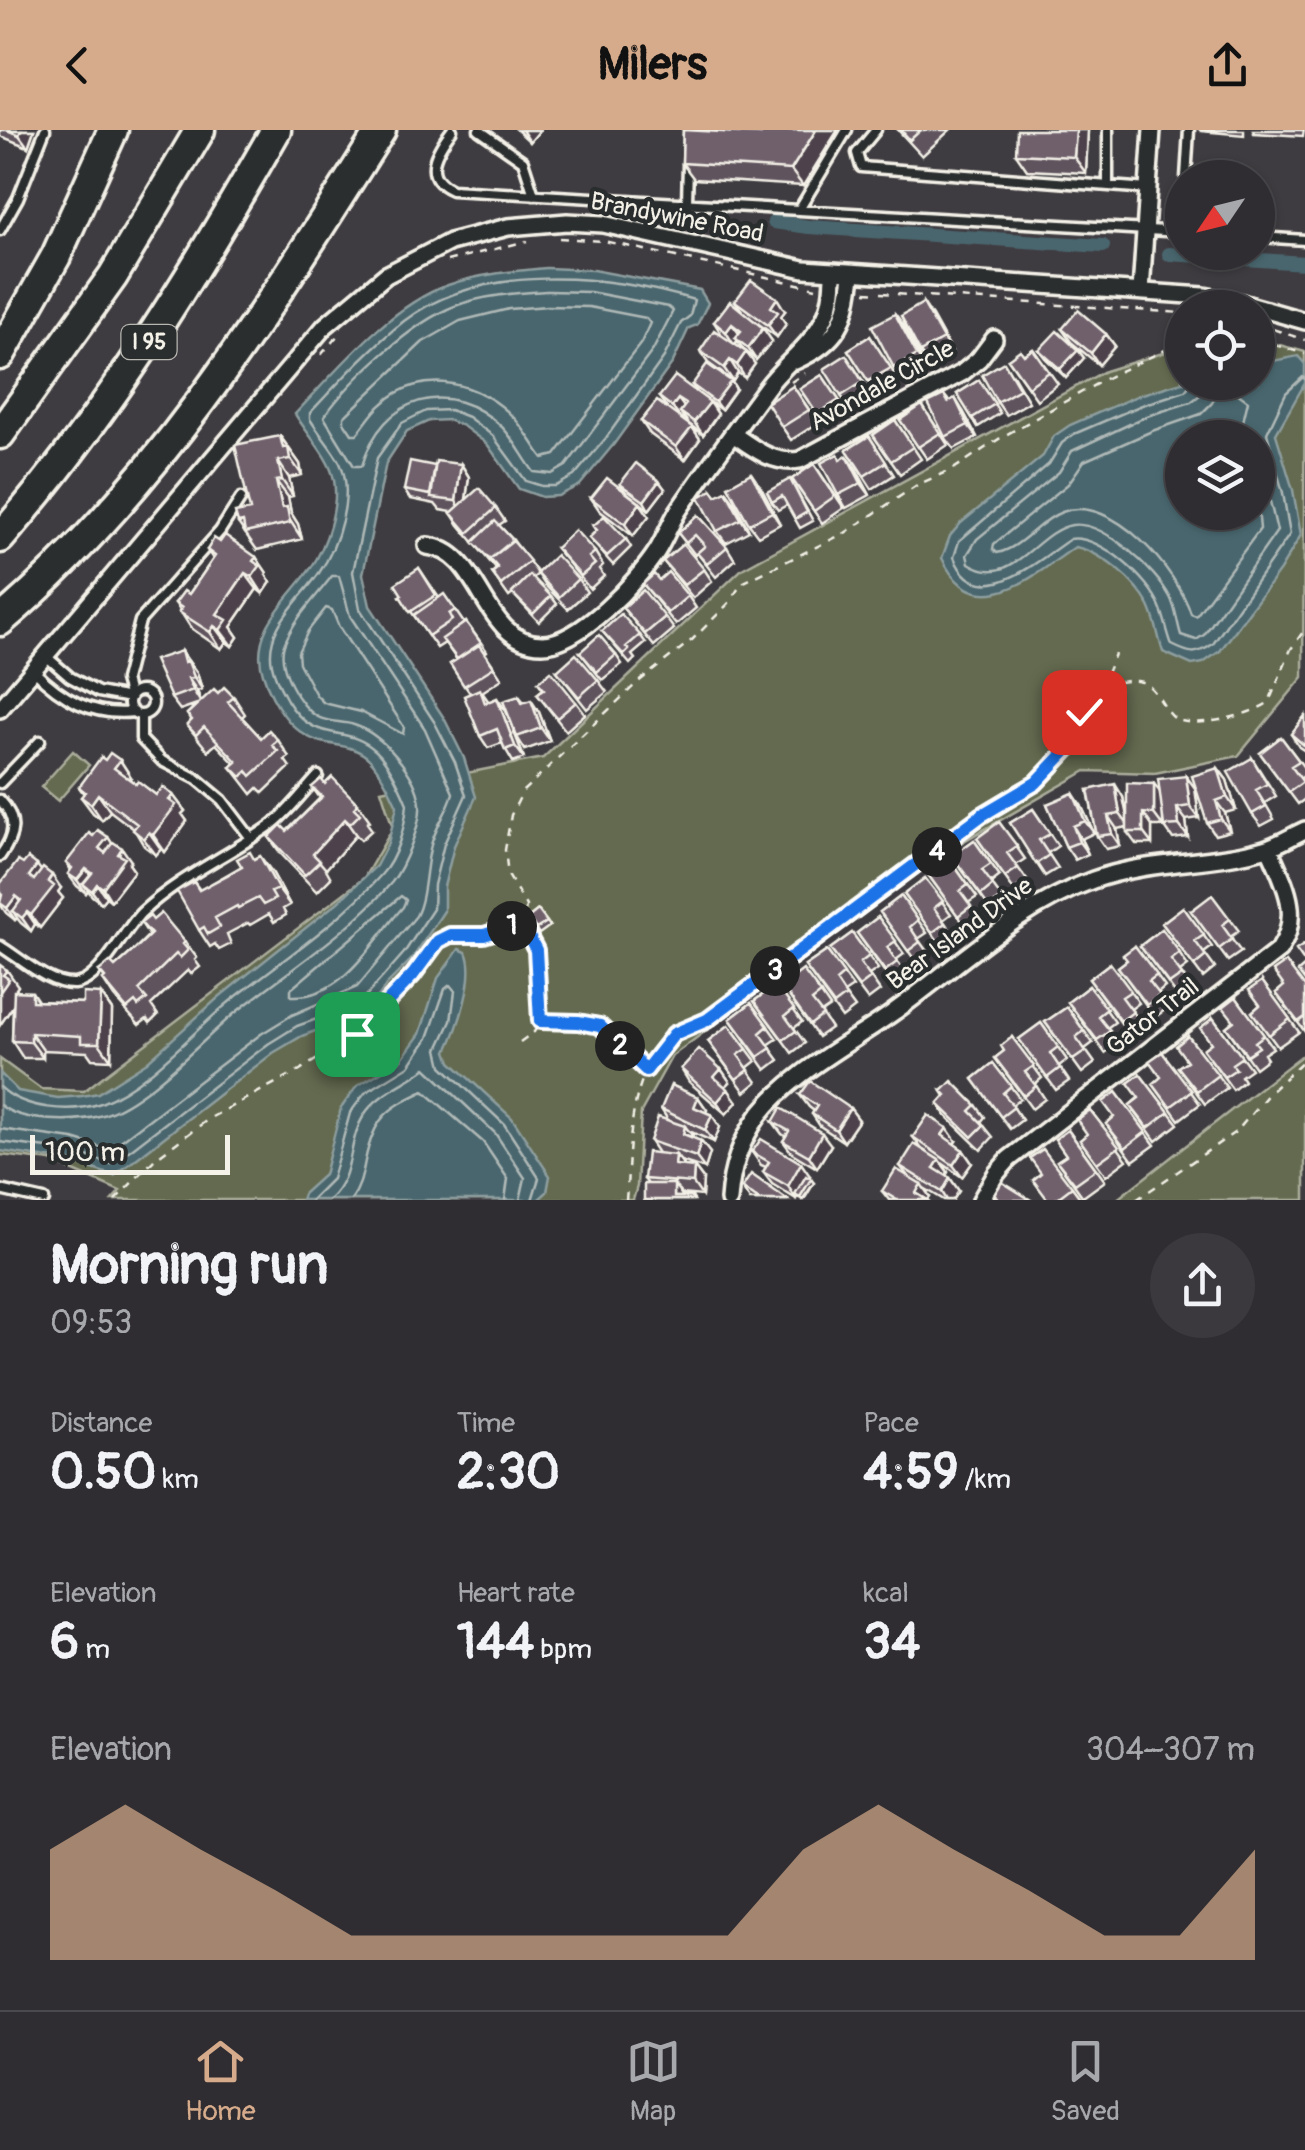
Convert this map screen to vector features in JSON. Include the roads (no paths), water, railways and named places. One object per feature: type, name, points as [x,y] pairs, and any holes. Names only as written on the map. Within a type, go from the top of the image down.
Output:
[{"type":"highway","points":[[0,355],[56,256],[113,130]]},
{"type":"highway","name":"I 95","points":[[0,434],[113,276],[200,130]]},
{"type":"highway","name":"I 95","points":[[0,538],[98,417],[148,344],[276,130]]},
{"type":"highway","points":[[0,620],[35,591],[90,534],[154,460],[235,353],[382,130]]},
{"type":"street","points":[[1142,292],[1152,130]]},
{"type":"street","name":"Brandywine Road","points":[[0,709],[325,326],[366,288],[417,256],[484,232],[532,224],[603,224],[780,264],[852,275],[1142,292],[1242,303],[1305,321]]},
{"type":"street","points":[[427,546],[444,548],[460,562],[509,633],[536,644],[565,640],[581,630],[644,568],[733,434],[825,318],[833,272]]},
{"type":"street","points":[[787,365],[814,353],[832,338],[847,312],[852,275]]},
{"type":"street","name":"Avondale Circle","points":[[733,434],[760,453],[790,462],[800,460],[962,372],[979,359],[994,339]]},
{"type":"street","name":"Bear Island Drive","points":[[729,1200],[743,1142],[775,1097],[1027,912],[1063,892],[1118,872],[1219,859],[1269,848],[1305,830]]},
{"type":"street","name":"Gator Trail","points":[[980,1200],[1009,1159],[1279,950],[1291,922],[1291,902],[1269,848]]},
{"type":"lane","points":[[0,230],[18,198],[45,130]]},
{"type":"lane","points":[[452,130],[434,154],[433,172],[444,186],[461,191],[1165,231]]},
{"type":"lane","points":[[479,130],[524,161],[534,195]]},
{"type":"lane","points":[[800,208],[847,130]]},
{"type":"lane","points":[[876,130],[856,153],[861,167],[1148,189]]},
{"type":"lane","points":[[1108,130],[1108,186]]},
{"type":"lane","points":[[1187,160],[1189,130]]},
{"type":"lane","points":[[686,202],[689,148]]},
{"type":"lane","points":[[1275,238],[1305,240]]},
{"type":"lane","points":[[241,498],[220,531],[140,621],[124,680],[138,713],[142,739],[162,760],[197,779],[222,800],[251,838]]},
{"type":"lane","points":[[34,670],[48,686],[74,702],[110,714],[152,709],[152,697],[143,690],[130,698],[98,692],[70,677],[46,656]]},
{"type":"lane","points":[[0,783],[40,741]]},
{"type":"lane","points":[[0,946],[57,981],[84,981],[97,971],[139,914],[169,889],[274,823],[318,776]]},
{"type":"lane","points":[[0,800],[11,811],[14,823],[12,841],[0,856]]},
{"type":"lane","points":[[0,1190],[44,1200]]},
{"type":"water","points":[[547,268],[593,270],[700,290],[708,303],[697,325],[689,328],[673,362],[614,444],[580,485],[558,496],[542,497],[519,489],[487,444],[448,420],[429,421],[407,431],[386,463],[363,574],[370,606],[444,718],[464,758],[476,797],[454,846],[444,887],[444,911],[412,959],[373,1004],[273,1053],[114,1176],[69,1161],[0,1151],[0,1073],[18,1091],[58,1098],[98,1093],[147,1062],[376,866],[388,843],[397,806],[385,782],[370,760],[359,752],[310,738],[292,724],[272,695],[260,658],[261,643],[273,616],[322,549],[335,502],[328,463],[295,414],[366,340],[426,294],[472,278]]},
{"type":"water","points":[[1298,356],[1305,364],[1305,383],[1276,434],[1293,490],[1301,535],[1220,651],[1203,663],[1192,665],[1163,652],[1151,611],[1136,587],[1117,569],[1085,550],[1075,547],[1023,582],[988,593],[971,590],[955,579],[942,558],[950,536],[961,523],[1043,456],[1054,436],[1139,395],[1165,387],[1165,400],[1275,400],[1275,361]]},
{"type":"water","points":[[459,949],[466,952],[469,962],[468,988],[447,1051],[451,1062],[512,1118],[550,1176],[547,1192],[538,1200],[301,1200],[324,1175],[341,1108],[357,1086],[401,1060],[420,1034],[438,978]]},
{"type":"waterway","points":[[774,222],[1103,246]]},
{"type":"waterway","points":[[1275,261],[1305,263]]}]
